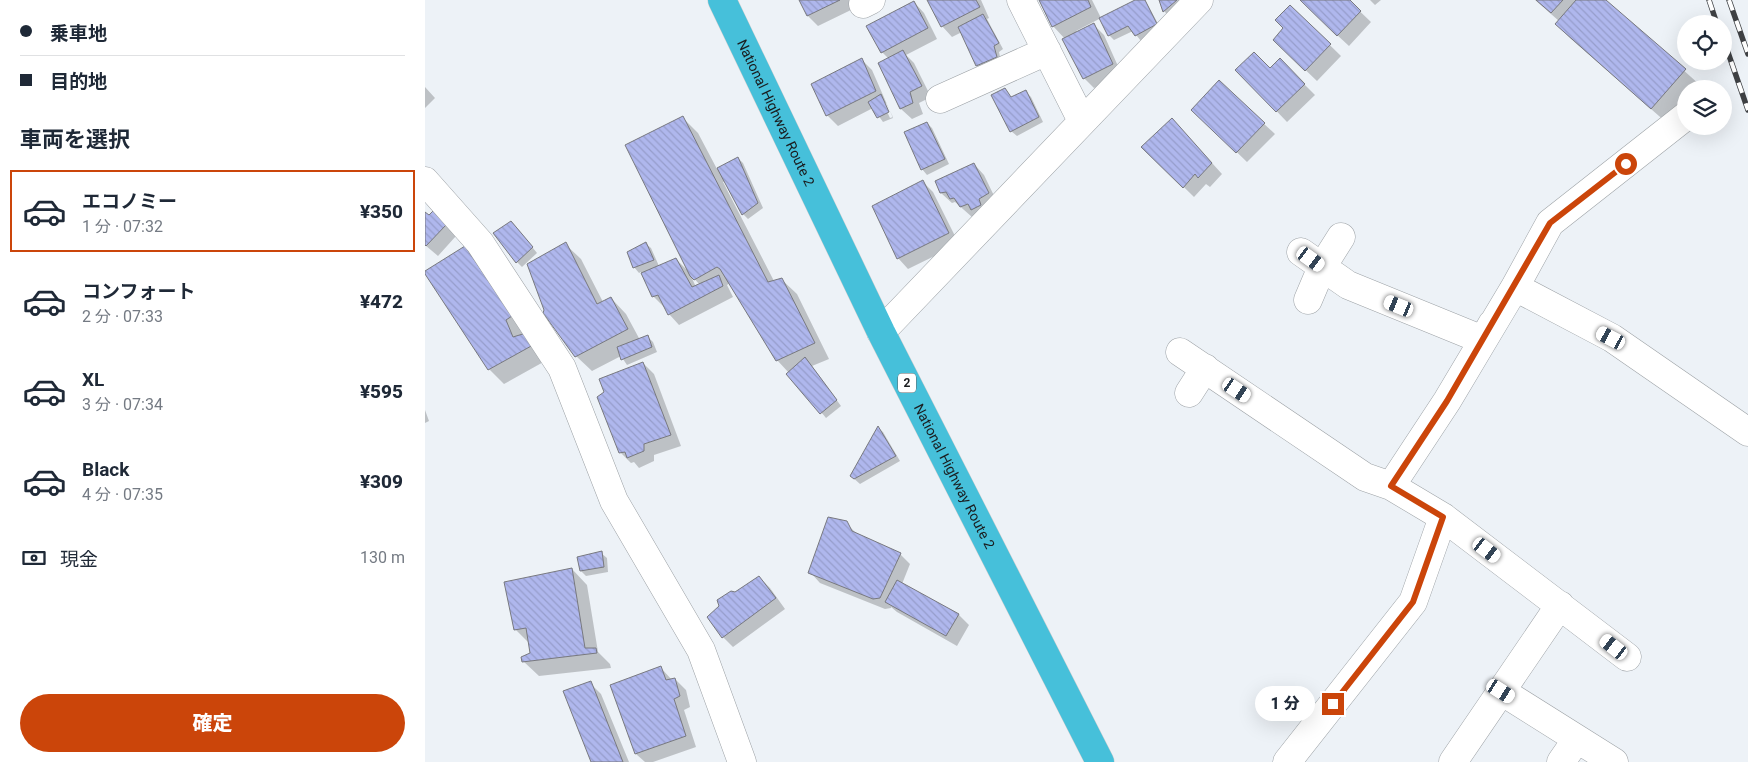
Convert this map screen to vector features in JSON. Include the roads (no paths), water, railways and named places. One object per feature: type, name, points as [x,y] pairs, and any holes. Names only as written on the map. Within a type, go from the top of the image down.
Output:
[{"type":"highway","name":"National Highway Route 2","points":[[722,0],[881,332],[1100,762]]},
{"type":"street","points":[[1021,0],[1082,121]]},
{"type":"street","points":[[881,332],[1199,0]]},
{"type":"street","points":[[939,99],[1047,51]]},
{"type":"street","points":[[1483,340],[1550,223],[1677,123]]},
{"type":"street","points":[[425,181],[480,243],[562,368],[614,501],[701,650],[742,762]]},
{"type":"street","points":[[1391,486],[1447,401],[1515,287],[1550,223]]},
{"type":"street","points":[[1307,300],[1311,259],[1341,237]]},
{"type":"street","points":[[1311,259],[1348,285],[1483,340]]},
{"type":"street","points":[[1515,287],[1611,338],[1748,432]]},
{"type":"street","points":[[1181,352],[1365,478],[1391,486],[1443,517],[1627,657]]},
{"type":"street","points":[[1189,392],[1205,368]]},
{"type":"street","points":[[1287,762],[1413,602],[1443,517]]},
{"type":"street","points":[[1453,762],[1560,605]]},
{"type":"street","points":[[1501,691],[1614,762]]},
{"type":"street","points":[[1561,762],[1577,739]]},
{"type":"railway","points":[[1709,0],[1714,15]]},
{"type":"railway","points":[[1729,0],[1748,54]]},
{"type":"railway","points":[[1732,64],[1748,110]]}]
